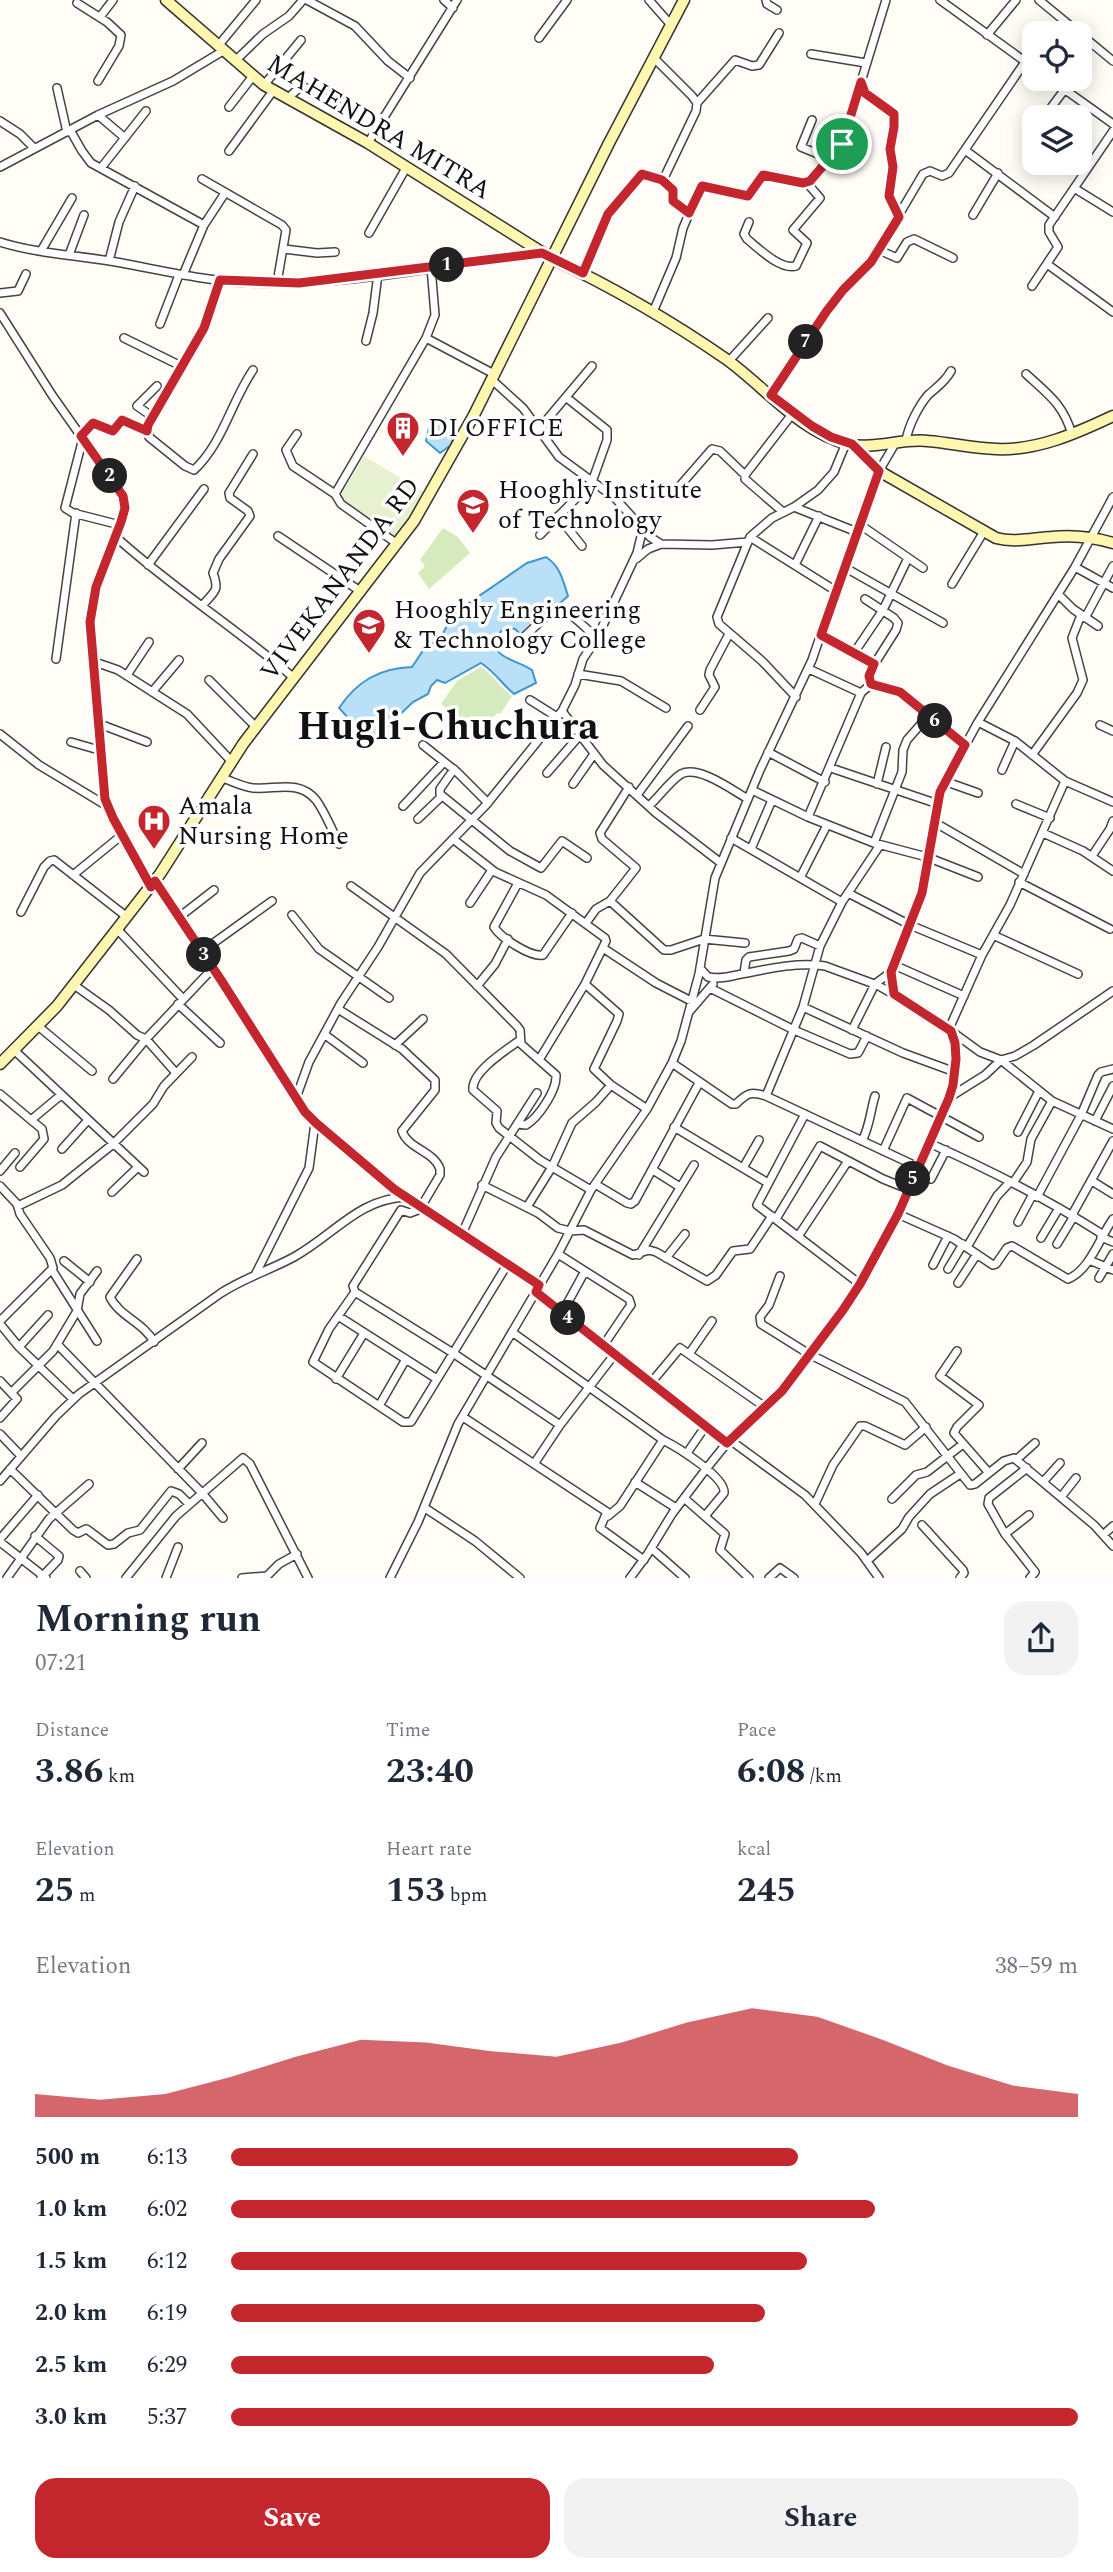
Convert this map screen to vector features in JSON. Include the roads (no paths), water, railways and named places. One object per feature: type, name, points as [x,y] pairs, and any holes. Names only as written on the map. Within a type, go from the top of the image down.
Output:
[{"type":"street","points":[[100,17],[113,0]]},
{"type":"street","name":"MAHENDRA MITRA","points":[[166,0],[269,88],[368,143],[547,255],[653,312],[729,361],[821,432],[849,444]]},
{"type":"street","points":[[0,167],[98,115],[173,81],[221,49],[256,0]]},
{"type":"street","points":[[235,61],[305,0],[355,26],[387,61],[410,78]]},
{"type":"street","points":[[444,0],[453,8]]},
{"type":"street","points":[[368,143],[457,0]]},
{"type":"street","points":[[539,38],[567,0]]},
{"type":"street","points":[[649,0],[671,26]]},
{"type":"street","name":"VIVEKANANDA RD","points":[[0,1064],[75,985],[153,884],[256,727],[428,499],[493,377],[547,255],[684,0]]},
{"type":"street","points":[[766,0],[766,4],[776,10]]},
{"type":"street","points":[[807,183],[842,144],[886,0]]},
{"type":"street","points":[[940,0],[1022,60]]},
{"type":"street","points":[[986,35],[1016,0]]},
{"type":"street","points":[[1039,0],[1113,61]]},
{"type":"street","points":[[77,3],[119,31],[121,39],[99,81]]},
{"type":"street","points":[[662,180],[669,171],[691,123],[696,103],[735,61],[752,66],[759,65],[779,33]]},
{"type":"street","points":[[229,151],[301,40]]},
{"type":"street","points":[[811,54],[866,63]]},
{"type":"street","points":[[654,58],[696,103]]},
{"type":"street","points":[[771,395],[826,312],[879,250],[923,174],[930,171],[946,176],[1022,66]]},
{"type":"street","points":[[229,107],[253,76]]},
{"type":"street","points":[[861,82],[865,93],[894,114],[890,149],[893,167],[889,196],[899,217]]},
{"type":"street","points":[[57,88],[69,131],[87,158],[204,225]]},
{"type":"street","points":[[287,99],[299,88],[307,88],[348,111]]},
{"type":"street","points":[[1068,91],[1110,122],[1113,113]]},
{"type":"street","points":[[101,168],[146,111]]},
{"type":"street","points":[[98,115],[125,138]]},
{"type":"street","points":[[812,120],[801,147],[828,158]]},
{"type":"street","points":[[0,121],[20,134],[34,148]]},
{"type":"street","points":[[1032,286],[1058,247],[1048,229],[1113,131]]},
{"type":"street","points":[[965,150],[1055,217]]},
{"type":"street","points":[[369,233],[406,168]]},
{"type":"street","points":[[973,215],[998,173]]},
{"type":"street","points":[[653,312],[676,258],[689,213],[702,186],[748,196],[763,175],[807,183],[820,198],[794,228],[793,232],[807,243],[796,266],[780,263],[747,239],[744,234],[749,222]]},
{"type":"street","points":[[583,273],[608,214],[639,176],[662,180],[673,190],[673,201],[689,213]]},
{"type":"street","points":[[202,179],[282,225],[286,230],[277,283]]},
{"type":"street","points":[[109,261],[119,222],[135,186]]},
{"type":"street","points":[[1074,188],[1113,212]]},
{"type":"street","points":[[160,324],[204,225],[225,193]]},
{"type":"street","points":[[41,251],[72,198]]},
{"type":"street","points":[[69,255],[84,215]]},
{"type":"street","points":[[879,250],[897,258],[907,242],[914,239],[953,258]]},
{"type":"street","points":[[0,242],[181,275],[277,283],[547,255]]},
{"type":"street","points":[[284,249],[317,253],[335,251]]},
{"type":"street","points":[[1047,264],[1113,312]]},
{"type":"street","points":[[335,494],[426,338],[435,315],[431,267]]},
{"type":"street","points":[[0,293],[18,290],[26,274]]},
{"type":"street","points":[[366,341],[378,274]]},
{"type":"street","points":[[220,280],[208,317],[183,367],[153,417],[147,431],[149,437],[194,470],[219,437],[236,397],[253,370]]},
{"type":"street","points":[[0,313],[123,496],[125,508],[92,603],[90,622],[102,782],[108,806],[122,835],[153,884],[213,968],[296,1098],[316,1123],[406,1197],[507,1265],[538,1289],[562,1313],[705,1427],[791,1483],[815,1504],[867,1561],[877,1578]]},
{"type":"street","points":[[729,361],[768,318]]},
{"type":"street","points":[[124,338],[183,367]]},
{"type":"street","points":[[426,338],[493,377],[523,408],[559,457],[615,498],[650,537],[661,544]]},
{"type":"street","points":[[539,429],[592,366]]},
{"type":"street","points":[[390,1578],[425,1508],[463,1417],[558,1254],[593,1187],[647,1109],[672,1063],[700,968],[711,894],[731,838],[808,669],[879,471],[901,441],[921,406],[943,384],[951,371]]},
{"type":"street","points":[[1026,374],[1060,406],[1072,435]]},
{"type":"street","points":[[153,417],[137,406],[157,386]]},
{"type":"street","points":[[540,535],[592,482],[607,440],[607,430],[567,398]]},
{"type":"street","points":[[745,475],[793,412]]},
{"type":"street","points":[[849,444],[926,440],[1000,450],[1072,435],[1113,416]]},
{"type":"street","points":[[120,525],[68,511],[66,503],[82,437],[93,423],[113,431],[122,420],[147,431]]},
{"type":"street","points":[[297,433],[286,450],[290,461],[335,494],[341,504],[396,544]]},
{"type":"street","points":[[849,444],[879,471],[983,533],[1004,540],[1090,537],[1113,543]]},
{"type":"street","points":[[796,697],[762,661],[729,635],[719,624],[717,617],[749,540],[828,480],[849,444]]},
{"type":"street","points":[[678,488],[709,451],[715,449],[783,512]]},
{"type":"street","points":[[202,606],[217,588],[214,573],[219,559],[250,516],[248,511],[230,498],[229,493],[253,454]]},
{"type":"street","points":[[148,565],[204,489]]},
{"type":"street","points":[[894,994],[893,968],[925,881],[927,857],[944,781],[1075,566],[1113,497]]},
{"type":"street","points":[[794,507],[858,528],[923,568]]},
{"type":"street","points":[[55,659],[76,513]]},
{"type":"street","points":[[558,516],[582,546]]},
{"type":"street","points":[[794,565],[819,516]]},
{"type":"street","points":[[296,1098],[309,1062],[324,1034],[420,873],[488,803],[559,714],[583,659],[597,638],[633,562],[640,546],[643,528]]},
{"type":"street","points":[[952,584],[983,533]]},
{"type":"street","points":[[278,536],[360,591]]},
{"type":"street","points":[[116,537],[148,565],[249,639],[294,678]]},
{"type":"street","points":[[633,562],[648,549],[661,544],[712,545],[749,540],[836,591]]},
{"type":"street","points":[[854,653],[883,610],[908,558]]},
{"type":"street","points":[[1075,566],[1113,588]]},
{"type":"street","points":[[1032,755],[1081,687],[1082,675],[1072,638],[1113,566]]},
{"type":"street","points":[[844,567],[943,623]]},
{"type":"street","points":[[1058,594],[1098,626]]},
{"type":"street","points":[[865,599],[897,620],[898,626],[874,664],[869,676],[871,684]]},
{"type":"street","points":[[523,638],[550,613],[560,610],[572,616],[597,638]]},
{"type":"street","points":[[700,710],[715,687],[709,675],[710,670],[729,635]]},
{"type":"street","points":[[821,635],[874,664]]},
{"type":"street","points":[[127,675],[149,642]]},
{"type":"street","points":[[152,692],[178,660]]},
{"type":"street","points":[[92,661],[127,675],[195,721],[232,762]]},
{"type":"street","points":[[808,669],[861,692]]},
{"type":"street","points":[[578,674],[621,681],[666,708]]},
{"type":"street","points":[[209,680],[256,727]]},
{"type":"street","points":[[871,684],[900,692],[965,745]]},
{"type":"street","points":[[808,817],[861,692],[871,684]]},
{"type":"street","points":[[530,700],[559,714],[594,754],[637,795],[721,863]]},
{"type":"street","points":[[766,1096],[803,1007],[820,946],[842,902],[877,844],[902,772],[903,751],[907,740],[928,716]]},
{"type":"street","points":[[978,722],[1015,741],[1065,781],[1113,802]]},
{"type":"street","points":[[97,723],[147,742]]},
{"type":"street","points":[[1100,725],[1113,732]]},
{"type":"street","points":[[637,795],[688,726]]},
{"type":"street","points":[[0,734],[39,765],[108,806]]},
{"type":"street","points":[[547,773],[580,735]]},
{"type":"street","points":[[1002,770],[1015,741]]},
{"type":"street","points":[[71,742],[99,750]]},
{"type":"street","points":[[423,745],[454,769],[488,803]]},
{"type":"street","points":[[877,784],[886,747]]},
{"type":"street","points":[[768,752],[824,782]]},
{"type":"street","points":[[573,784],[594,754]]},
{"type":"street","points":[[403,806],[444,762]]},
{"type":"street","points":[[831,768],[938,804]]},
{"type":"street","points":[[454,769],[439,792],[510,851],[537,868],[544,866],[562,841],[587,858]]},
{"type":"street","points":[[649,806],[678,777],[688,772],[705,774],[748,799]]},
{"type":"street","points":[[222,778],[248,788],[283,785],[308,793],[315,799],[339,844]]},
{"type":"street","points":[[944,781],[978,793]]},
{"type":"street","points":[[630,1578],[684,1497],[729,1441],[782,1391],[860,1284],[898,1214],[949,1098],[955,1072],[955,1043],[950,1030],[982,955],[1010,905],[1065,781]]},
{"type":"street","points":[[586,923],[596,909],[610,901],[636,868],[602,839],[600,833],[629,787]]},
{"type":"street","points":[[752,790],[827,825],[877,844],[927,857],[978,877]]},
{"type":"street","points":[[418,819],[442,796]]},
{"type":"street","points":[[751,849],[772,800]]},
{"type":"street","points":[[1016,804],[1050,818]]},
{"type":"street","points":[[934,822],[1024,874]]},
{"type":"street","points":[[800,878],[827,825]]},
{"type":"street","points":[[1092,856],[1112,827]]},
{"type":"street","points":[[1043,833],[1092,856],[1113,871]]},
{"type":"street","points":[[73,875],[122,835]]},
{"type":"street","points":[[731,838],[842,902]]},
{"type":"street","points":[[453,839],[492,870],[537,890],[606,937],[585,984],[539,1060]]},
{"type":"street","points":[[21,912],[44,867],[50,860],[54,860],[127,917]]},
{"type":"street","points":[[470,903],[492,870]]},
{"type":"street","points":[[1019,882],[1110,929]]},
{"type":"street","points":[[519,883],[494,927],[499,934],[540,956],[572,913]]},
{"type":"street","points":[[351,886],[446,954],[520,1030],[520,1044],[556,1075],[557,1079],[534,1120],[526,1125],[518,1124]]},
{"type":"street","points":[[178,918],[214,890]]},
{"type":"street","points":[[848,893],[910,925],[982,955]]},
{"type":"street","points":[[201,952],[272,901]]},
{"type":"street","points":[[610,901],[664,950],[704,939],[746,943]]},
{"type":"street","points":[[292,915],[314,944],[389,998]]},
{"type":"street","points":[[117,929],[220,1043]]},
{"type":"street","points":[[993,935],[1078,974]]},
{"type":"street","points":[[744,973],[749,957],[789,951],[794,949],[798,939],[802,938],[820,946]]},
{"type":"street","points":[[478,986],[490,972],[509,939]]},
{"type":"street","points":[[603,948],[656,983],[691,1001]]},
{"type":"street","points":[[700,968],[708,978],[719,979],[744,973],[816,965],[875,984],[950,1030],[980,1052],[1001,1060],[1052,1101],[1113,1129]]},
{"type":"street","points":[[113,1079],[146,1039],[213,968]]},
{"type":"street","points":[[852,1030],[875,984],[893,968]]},
{"type":"street","points":[[893,968],[964,996]]},
{"type":"street","points":[[689,1012],[719,979]]},
{"type":"street","points":[[585,984],[619,1014],[618,1021],[594,1065],[596,1072],[647,1109]]},
{"type":"street","points":[[75,985],[137,1035],[146,1039],[176,1073]]},
{"type":"street","points":[[710,988],[794,1030],[855,1055],[867,1037]]},
{"type":"street","points":[[949,1098],[985,1075],[1001,1060],[1015,1056],[1034,1045],[1113,991]]},
{"type":"street","points":[[803,1007],[903,1054],[955,1072]]},
{"type":"street","points":[[338,1009],[411,1056],[437,1084],[402,1131],[408,1141],[435,1160],[440,1175],[422,1208],[410,1213],[401,1210],[353,1286],[355,1292],[487,1375],[559,1425]]},
{"type":"street","points":[[395,1045],[423,1019]]},
{"type":"street","points":[[38,1026],[92,1071]]},
{"type":"street","points":[[324,1034],[363,1063]]},
{"type":"street","points":[[520,1040],[487,1065],[472,1085],[476,1094],[497,1111],[496,1123],[510,1137],[552,1167],[631,1204],[653,1170],[699,1083]]},
{"type":"street","points":[[14,1050],[141,1170],[112,1192]]},
{"type":"street","points":[[18,1206],[62,1185],[113,1144],[153,1104],[164,1086],[192,1057]]},
{"type":"street","points":[[672,1063],[732,1104],[752,1092],[766,1096],[918,1167]]},
{"type":"street","points":[[1018,1222],[1081,1115],[1098,1075],[1113,1069]]},
{"type":"street","points":[[527,1207],[552,1167],[572,1124],[611,1085]]},
{"type":"street","points":[[1095,1121],[1113,1086]]},
{"type":"street","points":[[1018,1132],[1039,1091]]},
{"type":"street","points":[[462,1234],[496,1157],[537,1093]]},
{"type":"street","points":[[0,1094],[42,1129],[44,1139],[20,1167]]},
{"type":"street","points":[[31,1120],[61,1095]]},
{"type":"street","points":[[862,1141],[870,1126],[869,1115],[875,1096]]},
{"type":"street","points":[[883,1151],[907,1098],[979,1137]]},
{"type":"street","points":[[948,1269],[997,1195],[1011,1183],[1027,1162],[1031,1139],[1052,1101]]},
{"type":"street","points":[[805,1114],[757,1205],[860,1284]]},
{"type":"street","points":[[62,1149],[88,1120]]},
{"type":"street","points":[[255,1275],[309,1168],[316,1123]]},
{"type":"street","points":[[674,1127],[768,1183]]},
{"type":"street","points":[[743,1168],[759,1140]]},
{"type":"street","points":[[1057,1244],[1113,1141]]},
{"type":"street","points":[[929,1143],[1035,1195],[1113,1242]]},
{"type":"street","points":[[482,1185],[527,1207],[558,1228],[584,1230],[627,1254],[638,1255],[649,1250],[702,1280],[711,1280],[733,1251],[750,1250],[820,1146],[908,1189]]},
{"type":"street","points":[[931,1179],[946,1150]]},
{"type":"street","points":[[0,1171],[15,1153]]},
{"type":"street","points":[[799,1236],[848,1161]]},
{"type":"street","points":[[638,1255],[694,1164]]},
{"type":"street","points":[[653,1170],[680,1187]]},
{"type":"street","points":[[1092,1181],[1113,1194]]},
{"type":"street","points":[[0,1186],[18,1206],[20,1214],[53,1263],[52,1270],[0,1322],[19,1346],[73,1399]]},
{"type":"street","points":[[0,1481],[73,1399],[222,1293],[295,1257],[369,1205],[391,1198],[406,1197]]},
{"type":"street","points":[[1041,1238],[1059,1208]]},
{"type":"street","points":[[898,1214],[965,1245],[993,1265],[1007,1248],[1012,1246],[1068,1279],[1089,1260],[1101,1235],[1113,1219]]},
{"type":"street","points":[[666,1258],[685,1234]]},
{"type":"street","points":[[933,1265],[948,1236]]},
{"type":"street","points":[[558,1254],[629,1299],[631,1305],[603,1346]]},
{"type":"street","points":[[958,1283],[977,1254]]},
{"type":"street","points":[[1099,1278],[1110,1268],[1113,1254]]},
{"type":"street","points":[[137,1259],[110,1297],[114,1304],[147,1330],[154,1342]]},
{"type":"street","points":[[1089,1260],[1110,1268]]},
{"type":"street","points":[[64,1261],[90,1282]]},
{"type":"street","points":[[355,1292],[338,1316],[313,1362],[403,1422],[411,1422],[507,1265]]},
{"type":"street","points":[[52,1270],[97,1341]]},
{"type":"street","points":[[12,1392],[40,1366],[57,1344],[77,1311],[80,1294],[97,1271]]},
{"type":"street","points":[[562,1313],[585,1271]]},
{"type":"street","points":[[780,1276],[760,1321],[809,1354],[905,1402],[970,1485],[1009,1458],[1016,1460],[1061,1497],[1113,1546]]},
{"type":"street","points":[[19,1346],[48,1315]]},
{"type":"street","points":[[338,1316],[437,1379]]},
{"type":"street","points":[[689,1354],[712,1321]]},
{"type":"street","points":[[512,1332],[663,1440],[687,1453],[723,1484],[725,1490],[705,1516]]},
{"type":"street","points":[[336,1379],[364,1333]]},
{"type":"street","points":[[57,1344],[223,1518]]},
{"type":"street","points":[[650,1384],[680,1348],[765,1407]]},
{"type":"street","points":[[957,1351],[940,1376],[979,1405],[955,1429],[954,1436],[989,1473]]},
{"type":"street","points":[[534,1464],[559,1425],[614,1355]]},
{"type":"street","points":[[379,1406],[406,1359]]},
{"type":"street","points":[[0,1381],[17,1399],[0,1418]]},
{"type":"street","points":[[463,1417],[607,1512],[608,1516]]},
{"type":"street","points":[[815,1504],[833,1465],[860,1426],[905,1445],[926,1427]]},
{"type":"street","points":[[687,1453],[705,1427]]},
{"type":"street","points":[[0,1434],[21,1456]]},
{"type":"street","points":[[643,1560],[600,1528],[608,1516],[620,1506],[663,1440]]},
{"type":"street","points":[[178,1469],[202,1443]]},
{"type":"street","points":[[1016,1460],[1035,1443]]},
{"type":"street","points":[[892,1499],[916,1475],[927,1472],[963,1444]]},
{"type":"street","points":[[126,1578],[176,1516],[243,1458],[247,1460],[308,1578]]},
{"type":"street","points":[[1043,1482],[1059,1463]]},
{"type":"street","points":[[1027,1468],[988,1501],[1005,1534],[1035,1572],[1030,1578]]},
{"type":"street","points":[[10,1469],[78,1533],[86,1528],[108,1545],[114,1544],[128,1533],[140,1531],[171,1491],[190,1504]]},
{"type":"street","points":[[867,1561],[902,1529],[930,1494],[960,1474]]},
{"type":"street","points":[[1061,1497],[1076,1478]]},
{"type":"street","points":[[635,1482],[676,1508]]},
{"type":"street","points":[[7,1578],[35,1536],[55,1513],[89,1484]]},
{"type":"street","points":[[35,1536],[59,1556],[44,1577],[0,1540],[38,1495]]},
{"type":"street","points":[[684,1497],[725,1534],[719,1548],[721,1553],[747,1578]]},
{"type":"street","points":[[425,1508],[475,1541],[520,1578]]},
{"type":"street","points":[[1005,1534],[1029,1515]]},
{"type":"street","points":[[922,1525],[963,1570],[960,1578]]},
{"type":"street","points":[[1103,1535],[1113,1526]]},
{"type":"street","points":[[166,1578],[178,1547]]},
{"type":"street","points":[[651,1548],[685,1578]]},
{"type":"street","points":[[242,1578],[269,1577],[279,1563],[297,1554]]},
{"type":"street","points":[[769,1578],[780,1568],[794,1578]]},
{"type":"water","points":[[438,417],[451,420],[457,427],[451,445],[440,453],[426,441],[429,428]]},
{"type":"water","points":[[546,557],[558,569],[568,596],[555,608],[546,602],[535,613],[538,619],[521,635],[515,629],[504,628],[492,642],[499,653],[532,670],[536,683],[514,694],[481,663],[445,683],[437,680],[428,694],[413,702],[372,741],[339,708],[353,690],[370,678],[390,670],[412,667],[426,646],[440,639],[460,609],[527,563]]},
{"type":"place","name":"DI OFFICE","points":[[403,458]]},
{"type":"place","name":"Hooghly Institute of Technology","points":[[473,535]]},
{"type":"place","name":"Hooghly Engineering & Technology College","points":[[369,655]]},
{"type":"place","name":"Amala Nursing Home","points":[[154,851]]},
{"type":"district","name":"Hugli-Chuchura","points":[[448,727]]}]
